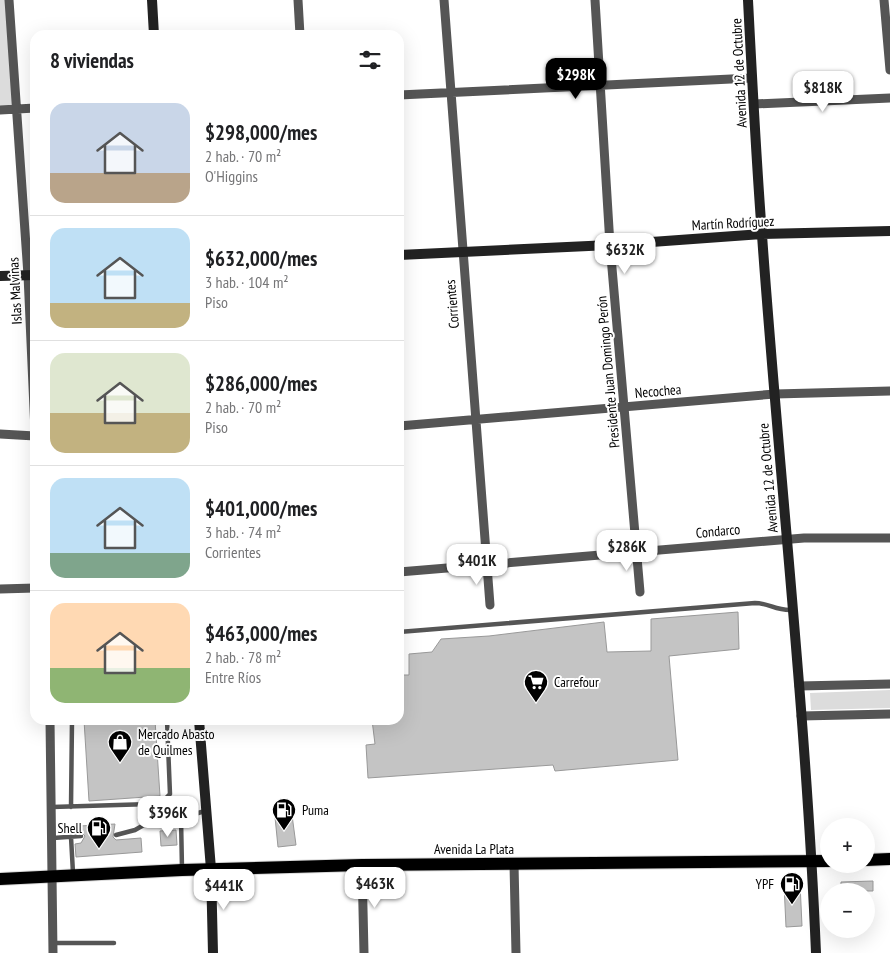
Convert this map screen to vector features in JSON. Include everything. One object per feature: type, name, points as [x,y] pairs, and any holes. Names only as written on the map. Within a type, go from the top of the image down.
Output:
[{"type":"main road","points":[[152,0],[154,30]]},
{"type":"main road","name":"Avenida 12 de Octubre","points":[[748,0],[762,234],[799,686],[812,862],[816,953]]},
{"type":"main road","name":"Martín Rodríguez","points":[[404,255],[610,245],[762,234],[890,231]]},
{"type":"main road","points":[[0,276],[30,275]]},
{"type":"main road","points":[[199,725],[210,869],[213,953]]},
{"type":"main road","points":[[875,860],[890,859]]},
{"type":"main road","name":"Avenida La Plata","points":[[0,879],[182,870],[362,865],[820,862]]},
{"type":"street","name":"Islas Malvinas","points":[[9,0],[16,109],[30,254]]},
{"type":"street","points":[[298,0],[300,30]]},
{"type":"street","name":"Corrientes","points":[[444,0],[461,251],[477,420],[490,605]]},
{"type":"street","name":"Presidente Juan Domingo Perón","points":[[595,0],[610,245],[640,592]]},
{"type":"street","points":[[884,0],[890,70]]},
{"type":"street","points":[[404,95],[599,87],[752,78]]},
{"type":"street","points":[[754,104],[890,98]]},
{"type":"street","points":[[0,110],[30,108]]},
{"type":"street","name":"Necochea","points":[[404,426],[775,394],[890,391]]},
{"type":"street","points":[[0,434],[30,436]]},
{"type":"street","name":"Condarco","points":[[404,572],[787,540],[890,538]]},
{"type":"street","points":[[0,589],[30,588]]},
{"type":"street","points":[[799,686],[890,684]]},
{"type":"street","points":[[801,716],[890,714]]},
{"type":"street","points":[[50,725],[53,948]]},
{"type":"street","points":[[514,864],[516,953]]},
{"type":"street","points":[[362,865],[364,953]]},
{"type":"lane","points":[[404,632],[755,602],[763,603],[780,611],[793,610]]},
{"type":"lane","points":[[71,807],[72,725]]},
{"type":"lane","points":[[52,807],[145,804],[162,802],[167,799],[170,794],[167,725]]},
{"type":"lane","points":[[116,835],[135,830],[156,818],[181,818],[205,811]]},
{"type":"lane","points":[[181,818],[182,870]]},
{"type":"lane","points":[[53,838],[81,836]]},
{"type":"lane","points":[[71,837],[73,875]]},
{"type":"lane","points":[[53,948],[114,943]]},
{"type":"shaded area","points":[[0,0],[9,0],[16,109],[0,110]]},
{"type":"shaded area","points":[[890,690],[890,708],[811,710],[810,693]]},
{"type":"building","name":"Carrefour","points":[[738,612],[739,649],[669,656],[678,760],[555,771],[553,765],[368,778],[366,745],[375,744],[373,725],[404,725],[404,675],[409,675],[409,654],[432,652],[441,639],[489,636],[604,622],[607,652],[651,651],[651,619]]},
{"type":"building","points":[[84,725],[155,725],[160,796],[89,801]]},
{"type":"building","points":[[292,815],[296,845],[278,847],[275,817]]},
{"type":"building","points":[[115,824],[113,837],[116,840],[141,838],[142,852],[76,857],[75,844],[81,843],[85,836],[81,832],[80,826]]},
{"type":"building","points":[[176,830],[177,845],[161,846],[160,831]]},
{"type":"building","points":[[873,881],[873,883],[841,883]]},
{"type":"building","points":[[800,883],[802,926],[786,927],[784,884]]},
{"type":"place","name":"Carrefour","points":[[536,703]]},
{"type":"place","name":"Mercado Abasto de Quilmes","points":[[120,763]]},
{"type":"place","name":"Puma","points":[[284,831]]},
{"type":"place","name":"Shell","points":[[99,849]]},
{"type":"place","name":"YPF","points":[[792,905]]}]
